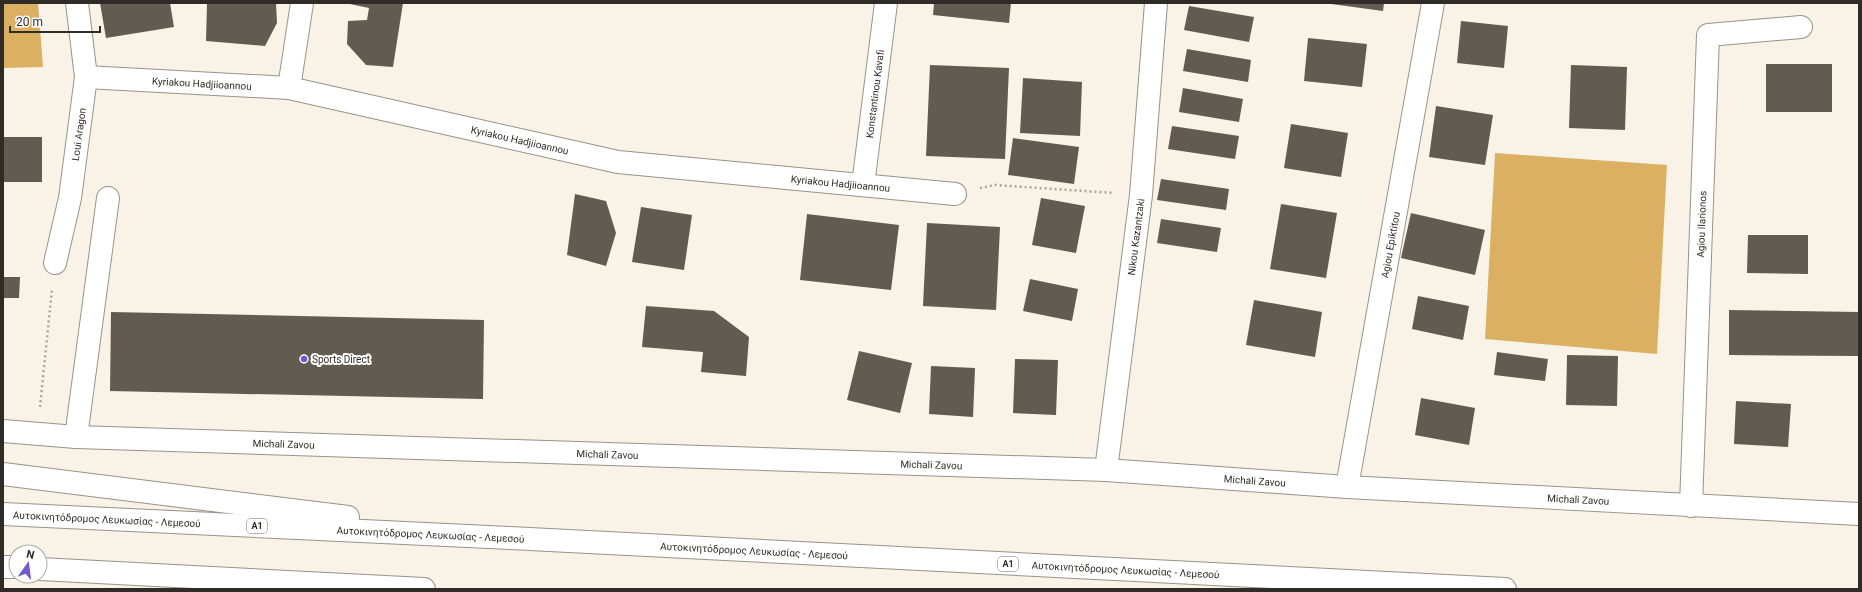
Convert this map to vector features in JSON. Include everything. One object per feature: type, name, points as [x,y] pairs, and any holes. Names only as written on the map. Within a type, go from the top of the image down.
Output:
[{"type":"main road","name":"Loui Aragon","points":[[55,263],[70,198],[86,77],[77,3]]},
{"type":"main road","points":[[289,88],[302,3]]},
{"type":"main road","name":"Konstantinou Kavafi","points":[[863,185],[886,3]]},
{"type":"main road","name":"Nikou Kazantzaki","points":[[1106,470],[1141,194],[1156,3]]},
{"type":"main road","name":"Agiou Epiktitou","points":[[1347,487],[1433,3]]},
{"type":"main road","name":"Agiou Ilarionos","points":[[1691,506],[1708,35],[1801,27]]},
{"type":"main road","name":"Kyriakou Hadjiioannou","points":[[86,77],[289,88],[618,162],[955,194]]},
{"type":"main road","points":[[76,437],[108,198]]},
{"type":"main road","name":"Michali Zavou","points":[[3,431],[76,437],[1106,470],[1347,487],[1859,514]]},
{"type":"main road","points":[[3,474],[510,538]]},
{"type":"main road","name":"Αυτοκινητόδρομος Λευκωσίας - Λεμεσού","points":[[3,514],[510,538],[1505,589]]},
{"type":"main road","points":[[48,569],[424,589]]},
{"type":"path","points":[[955,194],[995,185],[1141,194]]},
{"type":"path","points":[[38,434],[55,263]]},
{"type":"shaded area","points":[[3,3],[38,3],[43,67],[3,68]]},
{"type":"shaded area","points":[[1495,153],[1667,165],[1657,354],[1485,339]]},
{"type":"building","points":[[100,3],[170,3],[174,27],[106,38]]},
{"type":"building","points":[[207,3],[276,3],[277,23],[265,46],[206,41]]},
{"type":"building","points":[[345,3],[403,3],[393,67],[366,65],[347,44],[348,21],[367,20],[369,8]]},
{"type":"building","points":[[934,3],[1011,3],[1009,23],[933,15]]},
{"type":"building","points":[[1324,3],[1384,3],[1383,11]]},
{"type":"building","points":[[1189,6],[1254,17],[1249,42],[1184,30]]},
{"type":"building","points":[[1461,21],[1508,26],[1504,68],[1457,63]]},
{"type":"building","points":[[1308,38],[1367,44],[1362,87],[1304,81]]},
{"type":"building","points":[[1187,49],[1251,60],[1248,82],[1183,71]]},
{"type":"building","points":[[1766,64],[1832,64],[1832,112],[1766,112]]},
{"type":"building","points":[[930,65],[1009,68],[1005,159],[926,156]]},
{"type":"building","points":[[1571,65],[1627,67],[1625,130],[1569,128]]},
{"type":"building","points":[[1023,78],[1082,82],[1080,136],[1020,133]]},
{"type":"building","points":[[1183,88],[1243,99],[1239,122],[1179,112]]},
{"type":"building","points":[[1436,106],[1493,115],[1485,165],[1429,157]]},
{"type":"building","points":[[1291,124],[1348,133],[1341,177],[1284,168]]},
{"type":"building","points":[[1172,126],[1239,136],[1235,159],[1168,149]]},
{"type":"building","points":[[3,137],[42,137],[42,182],[3,182]]},
{"type":"building","points":[[1013,138],[1079,147],[1074,184],[1008,175]]},
{"type":"building","points":[[1161,179],[1229,189],[1226,210],[1157,200]]},
{"type":"building","points":[[575,194],[606,201],[616,233],[606,266],[567,255]]},
{"type":"building","points":[[1041,198],[1085,206],[1076,253],[1032,245]]},
{"type":"building","points":[[1281,204],[1337,213],[1326,278],[1270,269]]},
{"type":"building","points":[[641,207],[692,215],[684,270],[632,262]]},
{"type":"building","points":[[1411,213],[1485,230],[1475,275],[1401,258]]},
{"type":"building","points":[[807,214],[899,225],[891,290],[800,280]]},
{"type":"building","points":[[1161,219],[1221,228],[1217,252],[1157,243]]},
{"type":"building","points":[[927,223],[1000,227],[996,310],[923,306]]},
{"type":"building","points":[[1748,235],[1808,235],[1808,274],[1747,273]]},
{"type":"building","points":[[3,277],[20,277],[19,298],[3,298]]},
{"type":"building","points":[[1030,279],[1078,289],[1072,321],[1023,311]]},
{"type":"building","points":[[1418,296],[1469,306],[1463,340],[1412,329]]},
{"type":"building","points":[[1254,300],[1322,312],[1315,357],[1246,345]]},
{"type":"building","points":[[646,306],[714,311],[749,337],[746,376],[701,372],[703,352],[642,347]]},
{"type":"building","points":[[1729,310],[1859,312],[1859,356],[1729,355]]},
{"type":"building","points":[[111,312],[484,320],[483,399],[110,391]]},
{"type":"building","points":[[859,351],[912,363],[900,413],[847,400]]},
{"type":"building","points":[[1497,352],[1548,359],[1545,381],[1494,375]]},
{"type":"building","points":[[1567,355],[1618,356],[1617,406],[1566,405]]},
{"type":"building","points":[[1015,359],[1058,360],[1056,415],[1013,413]]},
{"type":"building","points":[[931,366],[975,368],[973,417],[929,414]]},
{"type":"building","points":[[1421,398],[1475,408],[1469,445],[1415,435]]},
{"type":"building","points":[[1736,401],[1791,404],[1788,447],[1734,444]]},
{"type":"place","name":"Sports Direct","points":[[304,359]]}]
